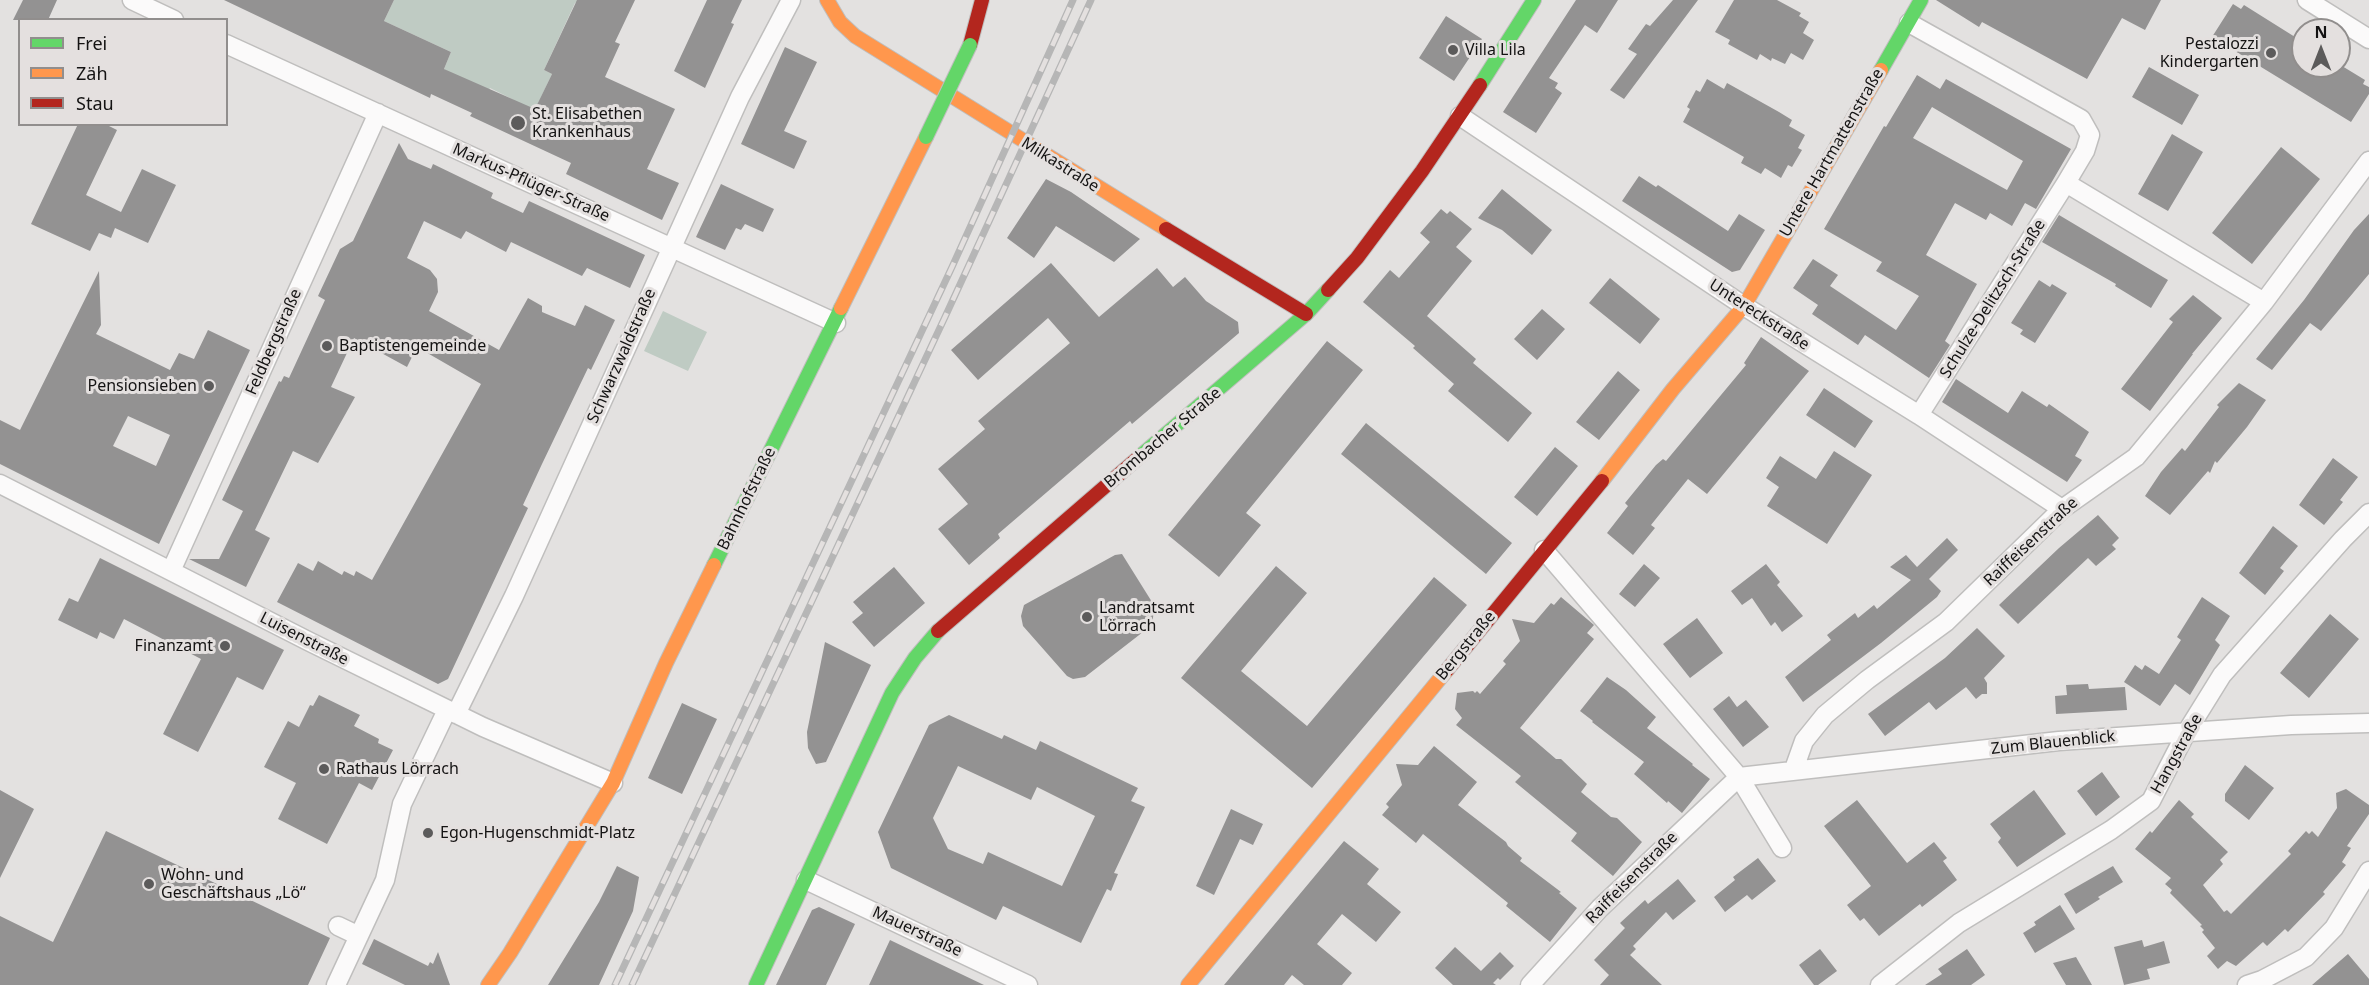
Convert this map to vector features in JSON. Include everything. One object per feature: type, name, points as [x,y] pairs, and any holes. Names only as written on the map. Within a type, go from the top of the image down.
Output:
[{"type":"main road","name":"Milkastraße","points":[[827,0],[840,22],[855,36],[952,98],[1306,314]]},
{"type":"main road","name":"Bahnhofstraße","points":[[488,985],[613,783],[666,663],[836,323],[970,45],[982,0]]},
{"type":"main road","name":"Brombacher Straße","points":[[756,985],[892,693],[915,658],[935,635],[1014,564],[1306,314],[1364,250],[1460,116],[1534,0]]},
{"type":"main road","name":"Untere Hartmattenstraße","points":[[1744,306],[1921,0]]},
{"type":"main road","name":"Bergstraße","points":[[1188,985],[1608,474],[1673,389],[1744,306]]},
{"type":"street","points":[[132,0],[170,18]]},
{"type":"street","name":"Schwarzwaldstraße","points":[[336,985],[385,880],[402,804],[514,596],[740,98],[791,0]]},
{"type":"street","points":[[2307,0],[2369,39]]},
{"type":"street","name":"Schulze-Delitzsch-Straße","points":[[1909,23],[2081,119],[2090,135],[2085,151],[2066,183],[1919,415]]},
{"type":"street","name":"Markus-Pflüger-Straße","points":[[228,45],[836,323]]},
{"type":"street","name":"Feldbergstraße","points":[[171,571],[378,113]]},
{"type":"street","name":"Untereckstraße","points":[[1460,116],[1744,306],[1919,415],[2061,509]]},
{"type":"street","name":"Raiffeisenstraße","points":[[1794,769],[1804,741],[1825,716],[1866,680],[1946,621],[2061,509],[2136,458],[2264,302],[2369,161]]},
{"type":"street","points":[[2066,183],[2264,302]]},
{"type":"street","name":"Luisenstraße","points":[[0,484],[452,712],[513,741],[613,783]]},
{"type":"street","name":"Hangstraße","points":[[1880,985],[1959,923],[2111,830],[2151,801],[2186,733],[2222,675],[2369,513]]},
{"type":"street","points":[[1544,550],[1641,659],[1739,777],[1782,848]]},
{"type":"street","name":"Zum Blauenblick","points":[[1739,777],[1794,769],[1907,759],[2059,741],[2291,724],[2369,723]]},
{"type":"street","name":"Raiffeisenstraße","points":[[1530,985],[1600,908],[1739,777]]},
{"type":"street","points":[[2247,985],[2262,980],[2306,957],[2334,928],[2369,871]]},
{"type":"street","name":"Mauerstraße","points":[[806,880],[1028,985]]},
{"type":"street","points":[[338,926],[359,936]]},
{"type":"shaded area","points":[[394,0],[581,0],[575,3],[544,70],[552,74],[533,114],[512,99],[490,88],[486,95],[444,69],[451,52],[384,21]]},
{"type":"shaded area","points":[[663,311],[707,332],[688,371],[644,351]]},
{"type":"building","points":[[23,0],[57,0],[49,18],[13,20]]},
{"type":"building","points":[[224,0],[394,0],[384,21],[451,52],[444,69],[535,109],[552,74],[544,70],[577,0],[635,0],[615,42],[620,44],[605,77],[675,109],[647,169],[679,183],[662,220],[566,174],[571,163],[470,116],[472,113],[431,94],[430,98]]},
{"type":"building","points":[[707,0],[742,0],[731,23],[734,24],[705,88],[674,71]]},
{"type":"building","points":[[1576,0],[1618,0],[1597,33],[1585,25],[1549,78],[1558,83],[1555,88],[1562,93],[1536,133],[1503,112]]},
{"type":"building","points":[[1673,0],[1698,0],[1624,99],[1610,90],[1637,54],[1628,49],[1646,24],[1650,26]]},
{"type":"building","points":[[1734,0],[1777,0],[1801,13],[1799,16],[1809,22],[1803,33],[1814,40],[1803,60],[1791,53],[1785,64],[1772,58],[1771,61],[1760,54],[1757,60],[1728,44],[1730,40],[1715,32]]},
{"type":"building","points":[[1936,0],[2161,0],[2145,30],[2122,18],[2087,79],[1982,22],[1979,27]]},
{"type":"building","name":"Pestalozzi Kindergarten","points":[[2233,4],[2241,9],[2244,5],[2291,34],[2291,78],[2351,78],[2351,71],[2365,80],[2363,84],[2369,87],[2369,94],[2351,122],[2212,37]]},
{"type":"building","points":[[1446,16],[1482,39],[1454,81],[1419,58]]},
{"type":"building","points":[[785,47],[817,62],[784,131],[807,141],[794,169],[741,144]]},
{"type":"building","points":[[2149,67],[2199,95],[2182,125],[2132,97]]},
{"type":"building","points":[[1917,75],[1940,89],[1946,79],[2071,149],[2036,209],[2025,203],[2012,226],[1990,213],[1986,220],[1955,203],[1926,255],[1977,284],[1945,341],[1950,345],[1929,378],[1865,335],[1858,345],[1812,314],[1818,305],[1793,288],[1813,259],[1838,275],[1830,286],[1896,330],[1919,296],[1876,271],[1882,262],[1824,229],[1884,126],[1886,127]],"holes":[[[1932,107],[2023,161],[2007,190],[1913,138]]]},
{"type":"building","points":[[1707,79],[1724,89],[1727,83],[1779,112],[1792,120],[1789,126],[1805,135],[1798,148],[1802,150],[1792,167],[1788,165],[1781,178],[1765,168],[1761,174],[1741,163],[1744,157],[1683,122],[1690,109],[1687,107],[1696,90],[1700,92]]},
{"type":"building","points":[[77,126],[109,126],[117,130],[86,195],[121,212],[142,169],[176,185],[148,243],[115,228],[111,238],[99,233],[90,251],[31,224]]},
{"type":"building","points":[[2172,134],[2203,152],[2168,211],[2138,194]]},
{"type":"building","points":[[399,143],[408,159],[431,169],[433,164],[493,193],[491,198],[523,213],[529,201],[645,255],[630,288],[587,268],[582,276],[511,242],[506,252],[466,231],[461,239],[424,221],[407,258],[430,270],[437,279],[438,292],[429,311],[499,350],[528,298],[542,306],[542,312],[575,326],[585,305],[615,320],[591,370],[588,368],[542,464],[523,505],[528,508],[448,679],[438,684],[277,602],[298,563],[313,571],[318,561],[342,575],[344,571],[354,576],[356,571],[372,580],[481,384],[417,347],[407,367],[354,338],[331,387],[355,397],[318,463],[293,451],[255,530],[270,538],[246,587],[189,559],[219,559],[243,511],[222,500],[279,381],[281,382],[284,376],[289,378],[325,300],[318,296],[340,249],[353,241]]},
{"type":"building","points":[[2281,147],[2320,179],[2252,264],[2212,233]]},
{"type":"building","points":[[1639,176],[1656,187],[1658,185],[1728,231],[1739,214],[1765,230],[1740,270],[1732,272],[1622,201]]},
{"type":"building","points":[[1046,179],[1071,192],[1140,239],[1114,262],[1056,226],[1034,258],[1007,238]]},
{"type":"building","points":[[721,184],[774,209],[763,232],[745,224],[741,230],[736,228],[725,250],[696,237]]},
{"type":"building","points":[[1502,189],[1552,230],[1532,255],[1502,230],[1478,218]]},
{"type":"building","points":[[1441,209],[1447,214],[1450,211],[1472,229],[1456,247],[1472,261],[1427,316],[1476,359],[1473,363],[1532,413],[1508,442],[1448,391],[1454,384],[1413,348],[1415,346],[1363,302],[1390,270],[1399,278],[1430,242],[1420,233]]},
{"type":"building","points":[[2369,214],[2369,274],[2321,331],[2310,323],[2272,370],[2256,359],[2304,300],[2354,230]]},
{"type":"building","points":[[2059,215],[2168,280],[2151,308],[2115,286],[2116,284],[2042,242]]},
{"type":"building","points":[[1051,263],[1099,317],[1157,268],[1173,287],[1185,277],[1206,301],[1238,322],[1239,333],[1132,424],[1130,421],[998,534],[1000,538],[969,565],[938,529],[968,504],[938,469],[985,429],[978,421],[1070,343],[1048,318],[978,380],[951,350]]},
{"type":"building","points":[[99,271],[101,325],[96,334],[170,370],[179,353],[194,359],[208,330],[250,350],[159,544],[0,464],[0,420],[20,430]],"holes":[[[128,416],[170,435],[156,466],[113,446]]]},
{"type":"building","points":[[1610,278],[1660,319],[1640,344],[1589,303]]},
{"type":"building","points":[[2039,280],[2050,287],[2052,284],[2067,293],[2035,343],[2020,334],[2023,330],[2011,323]]},
{"type":"building","points":[[2193,295],[2222,318],[2150,411],[2121,389],[2173,322],[2169,319]]},
{"type":"building","points":[[1542,309],[1565,329],[1537,360],[1514,339]]},
{"type":"building","points":[[1761,337],[1809,371],[1707,494],[1688,479],[1651,525],[1655,528],[1633,555],[1607,533],[1628,506],[1625,503],[1656,465],[1663,459],[1666,461],[1746,365],[1744,363]]},
{"type":"building","points":[[1327,341],[1363,370],[1246,513],[1261,525],[1219,577],[1168,535]]},
{"type":"building","points":[[1618,371],[1640,390],[1599,440],[1576,422]]},
{"type":"building","points":[[1956,379],[2008,413],[2022,391],[2047,407],[2049,404],[2089,432],[2075,456],[2082,460],[2067,482],[1942,402]]},
{"type":"building","points":[[2239,383],[2266,400],[2217,463],[2215,461],[2210,473],[2208,471],[2170,515],[2145,496],[2161,472],[2182,448],[2185,451],[2219,407],[2217,405]]},
{"type":"building","points":[[1824,388],[1873,421],[1855,448],[1806,415]]},
{"type":"building","points":[[1366,423],[1512,543],[1486,574],[1341,454]]},
{"type":"building","points":[[1555,447],[1578,466],[1537,516],[1514,497]]},
{"type":"building","points":[[1834,451],[1872,475],[1827,544],[1767,506],[1779,487],[1766,478],[1780,456],[1816,479]]},
{"type":"building","points":[[2333,458],[2358,477],[2340,500],[2343,502],[2324,525],[2299,505]]},
{"type":"building","points":[[2098,515],[2119,538],[2112,545],[2116,549],[2096,566],[2088,558],[2018,624],[1999,605],[2059,548]]},
{"type":"building","points":[[2273,526],[2298,546],[2280,568],[2284,571],[2265,595],[2239,573]]},
{"type":"building","points":[[1947,538],[1958,550],[1929,579],[1941,591],[1937,597],[1803,702],[1785,677],[1831,640],[1827,635],[1855,613],[1858,618],[1874,605],[1877,609],[1911,580],[1890,567],[1906,555],[1917,567]]},
{"type":"building","name":"Landratsamt Lörrach","points":[[1122,554],[1152,602],[1154,610],[1152,625],[1085,677],[1073,679],[1067,676],[1023,626],[1021,616],[1024,605],[1115,555]]},
{"type":"building","points":[[100,558],[284,650],[263,690],[237,677],[198,752],[163,734],[201,659],[124,619],[114,639],[100,632],[97,639],[58,620],[69,598],[78,602]]},
{"type":"building","points":[[1644,564],[1660,578],[1635,607],[1619,594]]},
{"type":"building","points":[[1766,564],[1780,582],[1777,585],[1803,616],[1782,632],[1775,622],[1771,626],[1752,598],[1742,605],[1731,591]]},
{"type":"building","points":[[1276,566],[1307,593],[1241,671],[1307,726],[1434,577],[1467,605],[1312,788],[1181,678]]},
{"type":"building","points":[[894,567],[925,603],[874,647],[852,622],[863,613],[853,602]]},
{"type":"building","points":[[1561,597],[1594,625],[1587,633],[1594,639],[1520,728],[1556,759],[1561,759],[1587,784],[1581,792],[1611,817],[1617,818],[1642,842],[1613,876],[1571,841],[1577,833],[1515,782],[1521,776],[1456,725],[1462,718],[1455,709],[1457,693],[1477,691],[1480,694],[1506,664],[1503,661],[1520,641],[1512,619],[1534,623],[1551,603],[1554,605]]},
{"type":"building","points":[[2202,597],[2230,616],[2215,640],[2220,645],[2190,695],[2175,684],[2160,706],[2124,682],[2135,665],[2142,670],[2145,665],[2159,674],[2181,640],[2177,637]]},
{"type":"building","points":[[2330,614],[2359,639],[2309,698],[2280,673]]},
{"type":"building","points":[[1697,618],[1723,653],[1690,678],[1663,644]]},
{"type":"building","points":[[1977,628],[2005,656],[1984,678],[1987,683],[1987,694],[1982,694],[1976,699],[1966,687],[1936,710],[1929,702],[1885,736],[1868,714],[1945,658]]},
{"type":"building","points":[[825,642],[871,665],[826,762],[816,764],[808,748],[807,732]]},
{"type":"building","points":[[1607,677],[1626,690],[1656,717],[1647,728],[1710,779],[1682,813],[1634,774],[1644,762],[1580,711]]},
{"type":"building","points":[[2088,684],[2089,689],[2125,687],[2127,710],[2056,714],[2055,696],[2067,695],[2066,685]]},
{"type":"building","name":"Rathaus Lörrach","points":[[319,695],[360,715],[354,726],[379,739],[378,743],[393,750],[372,790],[359,783],[327,844],[278,819],[296,783],[264,767],[288,721],[299,727],[310,705],[313,706]]},
{"type":"building","points":[[1729,696],[1737,707],[1746,700],[1769,727],[1743,747],[1713,709]]},
{"type":"building","points":[[682,703],[717,719],[682,794],[648,778]]},
{"type":"building","points":[[949,715],[1002,739],[1004,735],[1036,750],[1040,741],[1138,788],[1131,801],[1145,807],[1114,873],[1118,874],[1111,891],[1107,889],[1081,943],[1003,906],[996,920],[891,868],[878,832],[929,725]],"holes":[[[958,766],[1031,800],[1037,787],[1095,816],[1062,886],[988,852],[983,864],[948,849],[933,818]]]},
{"type":"building","points":[[1434,746],[1477,782],[1458,805],[1506,842],[1522,858],[1520,861],[1561,892],[1559,893],[1577,908],[1550,942],[1506,906],[1508,903],[1423,834],[1416,843],[1382,815],[1389,807],[1386,804],[1402,785],[1396,764],[1418,765]]},
{"type":"building","points":[[2245,765],[2274,788],[2249,820],[2225,801],[2225,794]]},
{"type":"building","points":[[2102,772],[2120,797],[2096,816],[2077,791]]},
{"type":"building","points":[[2346,789],[2369,805],[2369,814],[2347,846],[2351,848],[2342,862],[2346,865],[2323,892],[2325,894],[2288,932],[2285,929],[2267,946],[2263,942],[2236,966],[2227,961],[2218,969],[2207,956],[2215,948],[2202,932],[2204,930],[2200,926],[2202,925],[2170,893],[2172,890],[2165,884],[2171,878],[2135,849],[2150,831],[2152,833],[2179,800],[2194,814],[2191,817],[2228,852],[2220,860],[2223,864],[2203,885],[2224,912],[2227,910],[2231,914],[2291,854],[2288,851],[2306,831],[2309,834],[2312,831],[2318,837],[2337,808],[2336,793]]},
{"type":"building","points":[[0,790],[34,809],[0,878]]},
{"type":"building","points":[[2034,790],[2066,834],[2017,867],[1998,842],[2001,838],[1990,824]]},
{"type":"building","points":[[1857,800],[1907,863],[1934,842],[1947,858],[1943,861],[1957,880],[1922,907],[1920,904],[1879,936],[1864,918],[1860,921],[1847,905],[1871,886],[1824,826]]},
{"type":"building","points":[[1231,809],[1263,824],[1253,845],[1240,839],[1214,895],[1196,886]]},
{"type":"building","name":"Wohn- und Geschäftshaus „Lö“","points":[[106,831],[330,938],[308,985],[0,985],[0,916],[53,942]]},
{"type":"building","points":[[1344,841],[1379,869],[1367,884],[1401,912],[1376,942],[1342,914],[1317,944],[1352,973],[1342,985],[1304,985],[1292,975],[1284,985],[1224,985]]},
{"type":"building","points":[[1758,858],[1776,881],[1752,900],[1747,895],[1725,912],[1714,897],[1735,880],[1733,877]]},
{"type":"building","points":[[617,866],[639,877],[633,911],[599,985],[548,985],[599,902]]},
{"type":"building","points":[[2113,866],[2123,882],[2076,914],[2064,894]]},
{"type":"building","points":[[1678,879],[1696,901],[1673,920],[1666,912],[1633,946],[1636,949],[1630,955],[1662,985],[1600,985],[1609,975],[1594,960],[1625,928],[1620,923],[1645,900],[1648,904]]},
{"type":"building","points":[[2060,905],[2075,929],[2035,953],[2023,933],[2036,925],[2034,922]]},
{"type":"building","points":[[819,907],[855,924],[826,985],[776,985],[812,910]]},
{"type":"building","points":[[374,939],[428,966],[430,962],[433,964],[438,952],[450,985],[405,985],[362,964]]},
{"type":"building","points":[[890,940],[917,953],[984,985],[869,985]]},
{"type":"building","points":[[2142,940],[2144,947],[2164,941],[2170,963],[2147,969],[2150,979],[2124,985],[2114,947]]},
{"type":"building","points":[[1455,947],[1481,971],[1500,952],[1514,966],[1500,980],[1498,978],[1493,983],[1496,985],[1453,985],[1435,968]]},
{"type":"building","points":[[1820,949],[1837,971],[1818,985],[1814,985],[1799,965]]},
{"type":"building","points":[[1967,949],[1985,975],[1971,985],[1925,985],[1942,974],[1938,969]]},
{"type":"building","points":[[2348,954],[2369,979],[2369,985],[2312,985]]},
{"type":"building","points":[[2076,957],[2092,985],[2066,985],[2053,963]]},
{"type":"railway","points":[[615,985],[952,267],[1073,0]]},
{"type":"railway","points":[[632,985],[1091,0]]},
{"type":"traffic: fast","points":[[1480,85],[1534,0]]},
{"type":"traffic: fast","points":[[1881,70],[1921,0]]},
{"type":"traffic: fast","points":[[926,137],[970,45]]},
{"type":"traffic: fast","points":[[1138,458],[1306,314],[1328,290]]},
{"type":"traffic: fast","points":[[714,565],[841,308]]},
{"type":"traffic: fast","points":[[756,985],[892,693],[915,658],[938,631]]},
{"type":"traffic: slow","points":[[827,0],[840,22],[855,36],[1166,229]]},
{"type":"traffic: slow","points":[[1602,481],[1673,389],[1744,306],[1881,70]]},
{"type":"traffic: slow","points":[[841,308],[926,137]]},
{"type":"traffic: slow","points":[[488,985],[510,953],[613,783],[666,663],[714,565]]},
{"type":"traffic: slow","points":[[1188,985],[1447,670]]},
{"type":"traffic: jam","points":[[970,45],[982,0]]},
{"type":"traffic: jam","points":[[1328,290],[1357,258],[1422,171],[1480,85]]},
{"type":"traffic: jam","points":[[1166,229],[1306,314]]},
{"type":"traffic: jam","points":[[938,631],[1138,458]]},
{"type":"traffic: jam","points":[[1447,670],[1602,481]]},
{"type":"place","name":"Villa Lila","points":[[1453,50]]},
{"type":"place","name":"Pestalozzi Kindergarten","points":[[2271,53]]},
{"type":"place","name":"St. Elisabethen Krankenhaus","points":[[518,123]]},
{"type":"place","name":"Baptistengemeinde","points":[[327,346]]},
{"type":"place","name":"Pensionsieben","points":[[209,386]]},
{"type":"place","name":"Landratsamt Lörrach","points":[[1087,617]]},
{"type":"place","name":"Finanzamt","points":[[225,646]]},
{"type":"place","name":"Rathaus Lörrach","points":[[324,769]]},
{"type":"place","name":"Egon-Hugenschmidt-Platz","points":[[428,833]]},
{"type":"place","name":"Wohn- und Geschäftshaus „Lö“","points":[[149,884]]}]
